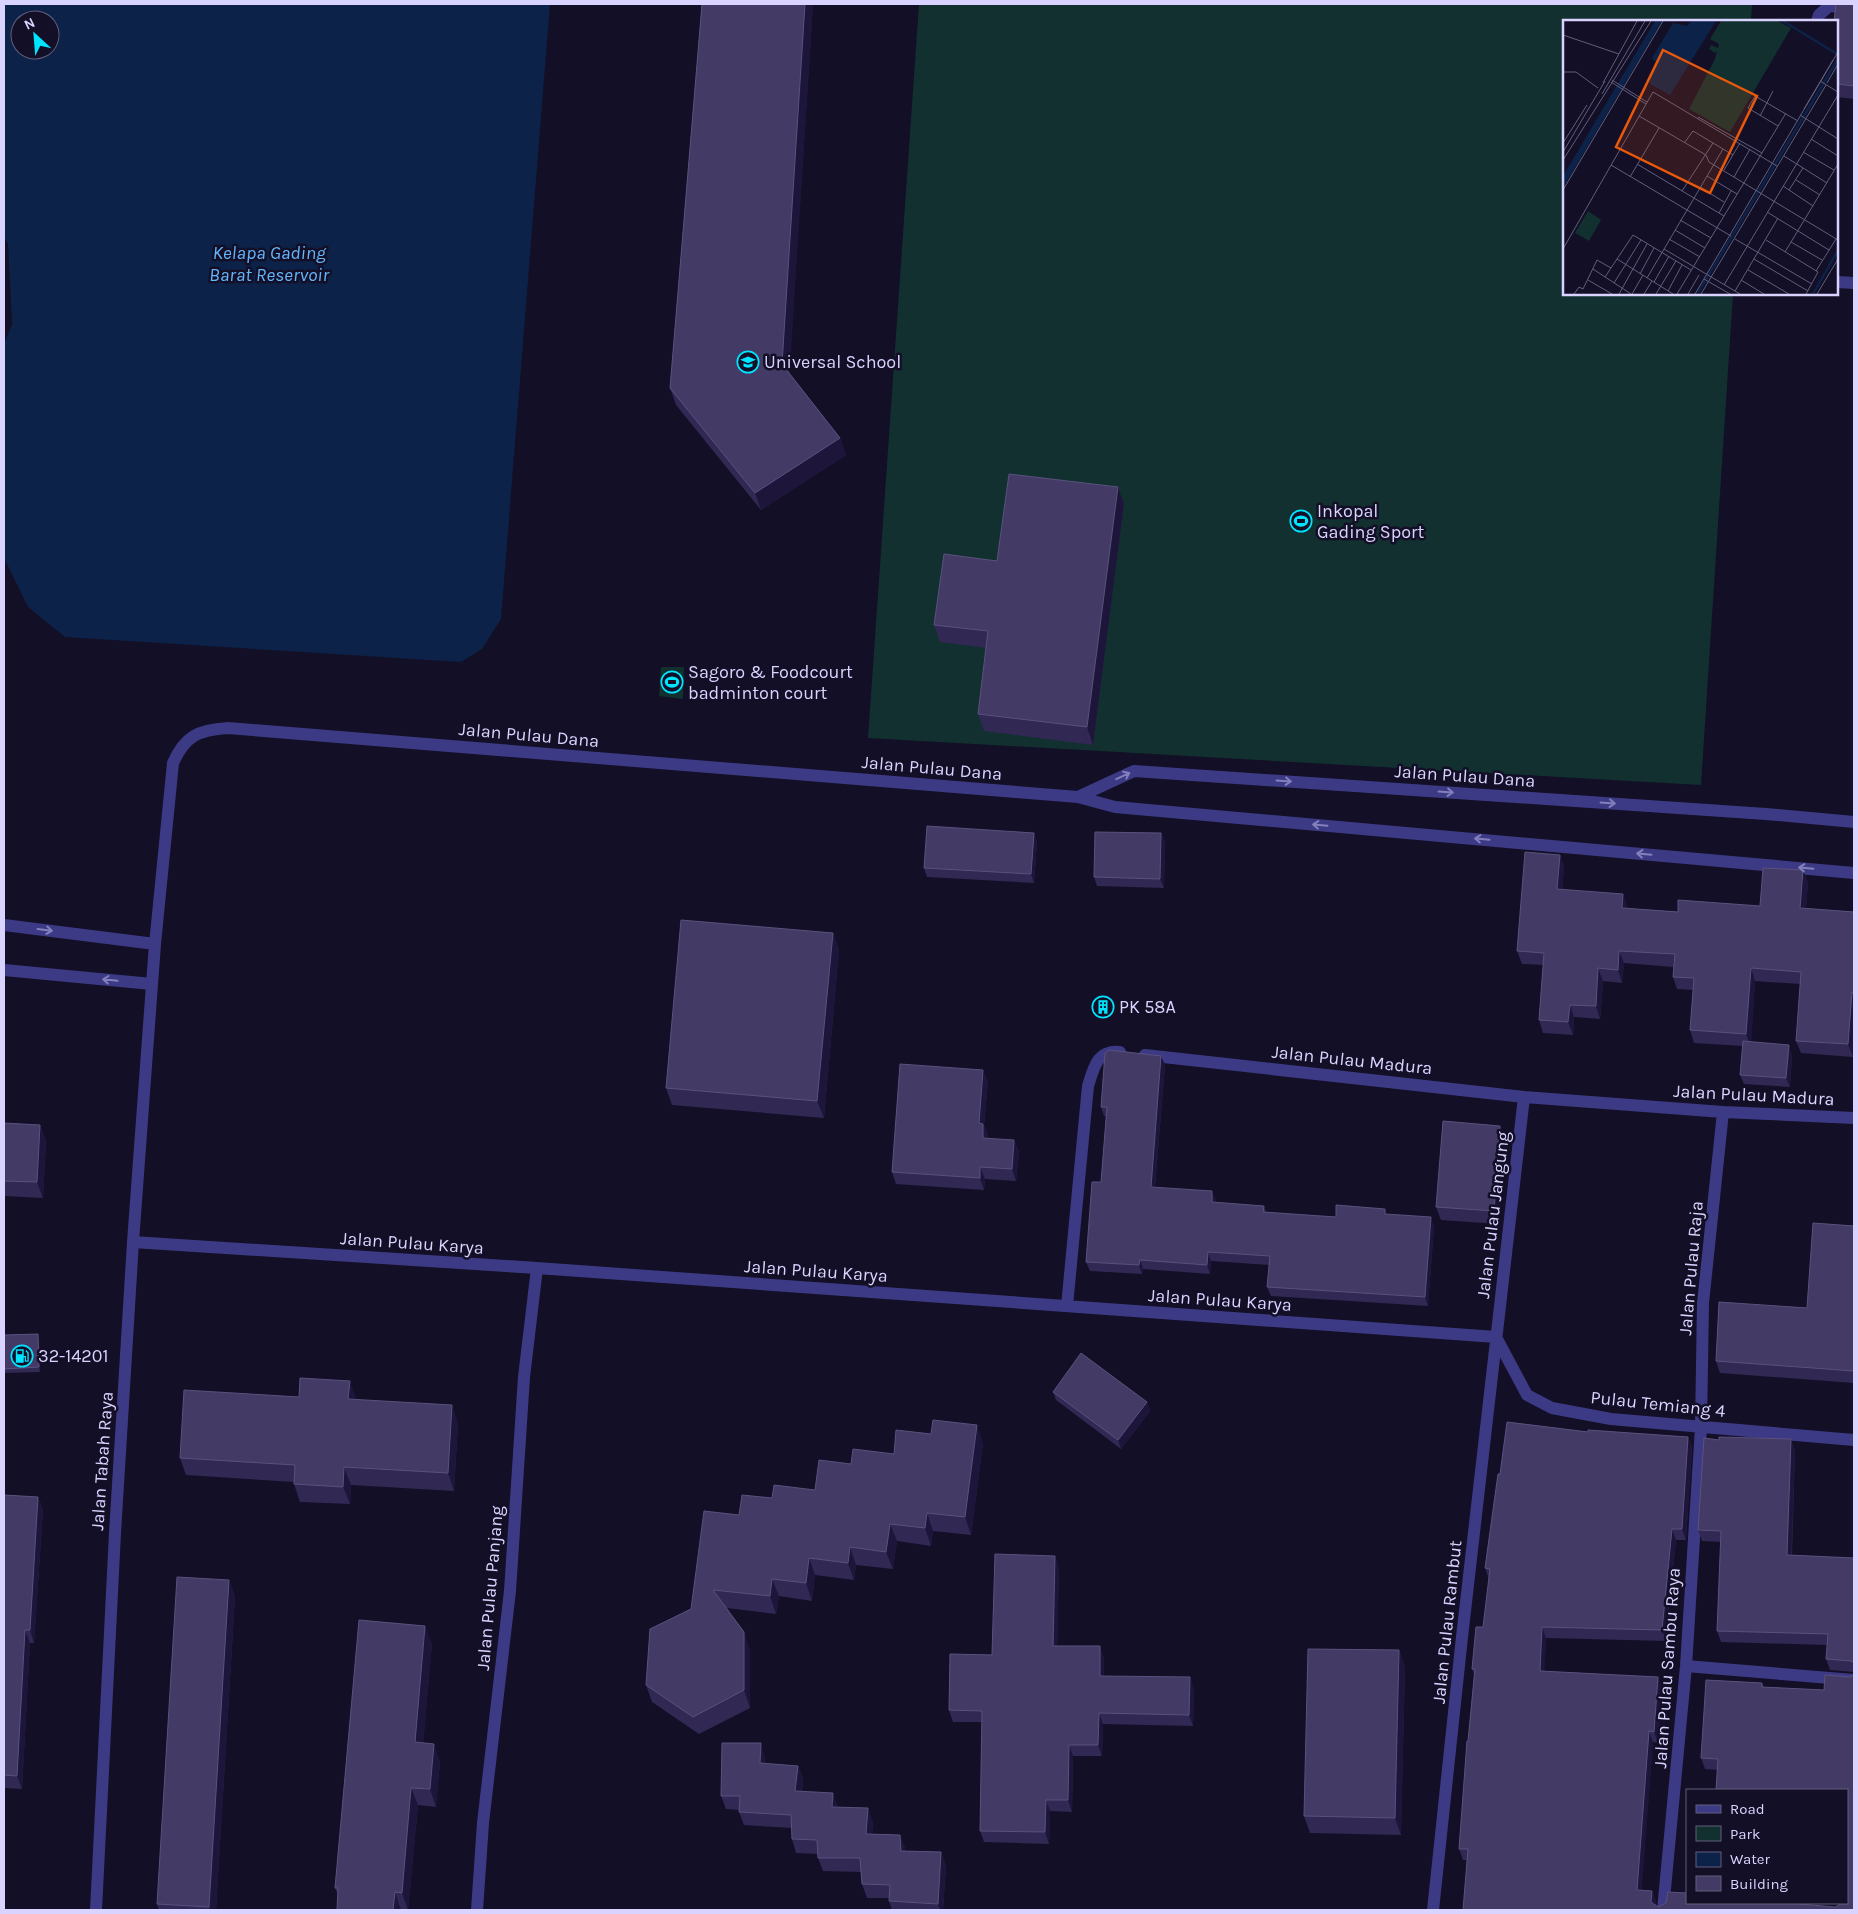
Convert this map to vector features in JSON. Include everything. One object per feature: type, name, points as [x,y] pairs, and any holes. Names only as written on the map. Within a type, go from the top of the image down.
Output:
[{"type":"street","points":[[1817,20],[1819,15],[1829,6],[1854,8]]},
{"type":"street","points":[[1838,282],[1854,283]]},
{"type":"street","name":"Jalan Pulau Dana","points":[[152,984],[173,764],[180,748],[193,736],[211,729],[238,729],[1078,797],[1115,807],[1854,873]]},
{"type":"street","name":"Jalan Pulau Dana","points":[[1078,797],[1134,771],[1756,813],[1854,822]]},
{"type":"street","points":[[4,925],[155,944]]},
{"type":"street","points":[[4,970],[152,984]]},
{"type":"street","name":"Jalan Tabah Raya","points":[[96,1910],[115,1533],[133,1242],[152,984]]},
{"type":"street","name":"Jalan Pulau Madura","points":[[1067,1306],[1088,1086],[1095,1064],[1110,1051],[1524,1097],[1723,1112],[1854,1118]]},
{"type":"street","name":"Jalan Pulau Jangung","points":[[1496,1337],[1524,1097]]},
{"type":"street","name":"Jalan Pulau Raja","points":[[1701,1427],[1704,1303],[1723,1112]]},
{"type":"street","name":"Jalan Pulau Karya","points":[[133,1242],[537,1268],[1496,1337]]},
{"type":"street","name":"Jalan Pulau Panjang","points":[[477,1910],[483,1823],[510,1591],[524,1377],[537,1268]]},
{"type":"street","name":"Pulau Temiang 4","points":[[1496,1337],[1527,1395],[1552,1408],[1611,1418],[1854,1440]]},
{"type":"street","name":"Jalan Pulau Rambut","points":[[1433,1910],[1496,1337]]},
{"type":"street","name":"Jalan Pulau Sambu Raya","points":[[1663,1910],[1686,1666],[1701,1427]]},
{"type":"street","points":[[1686,1666],[1854,1680]]},
{"type":"street","points":[[1665,1894],[1680,1895]]},
{"type":"green space","name":"Inkopal Gading Sport","points":[[919,4],[1752,4],[1751,20],[1563,20],[1563,295],[1733,295],[1701,785],[868,738]]},
{"type":"green space","name":"Sagoro & Foodcourt badminton court","points":[[661,667],[684,667],[683,699],[659,696]]},
{"type":"water","name":"Kelapa Gading Barat Reservoir","points":[[4,4],[550,4],[501,619],[482,649],[461,662],[65,637],[28,607],[4,558],[4,344],[12,324],[8,244],[4,236]]},
{"type":"building","points":[[702,4],[805,4],[782,364],[840,438],[755,493],[670,388]]},
{"type":"building","points":[[1836,4],[1854,4],[1854,86],[1838,84],[1838,20],[1834,20]]},
{"type":"building","points":[[1009,474],[1118,487],[1087,727],[978,714],[988,631],[934,625],[944,554],[997,561]]},
{"type":"building","points":[[927,826],[1034,833],[1031,874],[924,868]]},
{"type":"building","points":[[1095,832],[1161,833],[1160,879],[1094,877]]},
{"type":"building","points":[[1525,852],[1560,855],[1557,889],[1623,894],[1622,908],[1678,912],[1678,900],[1760,906],[1763,868],[1803,870],[1800,908],[1854,912],[1854,993],[1852,992],[1848,1044],[1796,1041],[1801,972],[1751,968],[1746,1034],[1690,1030],[1694,978],[1673,977],[1675,954],[1619,951],[1618,970],[1598,968],[1596,1006],[1570,1005],[1568,1022],[1539,1020],[1544,953],[1517,951]]},
{"type":"building","points":[[681,920],[833,933],[817,1101],[666,1088]]},
{"type":"building","points":[[1743,1041],[1789,1045],[1786,1078],[1740,1075]]},
{"type":"building","points":[[1109,1050],[1161,1056],[1151,1187],[1212,1191],[1212,1202],[1264,1206],[1263,1212],[1336,1217],[1336,1205],[1385,1209],[1385,1214],[1431,1217],[1425,1297],[1267,1287],[1270,1256],[1208,1252],[1207,1265],[1140,1260],[1139,1265],[1086,1262],[1092,1182],[1101,1182],[1107,1107],[1101,1107],[1105,1053]]},
{"type":"building","points":[[900,1064],[983,1070],[979,1123],[983,1124],[983,1138],[1014,1140],[1012,1169],[980,1167],[980,1178],[892,1172]]},
{"type":"building","points":[[1443,1121],[1500,1126],[1494,1211],[1436,1207]]},
{"type":"building","points":[[4,1123],[40,1125],[37,1182],[4,1181]]},
{"type":"building","points":[[1813,1223],[1854,1226],[1854,1371],[1716,1361],[1719,1302],[1807,1308]]},
{"type":"building","name":"32-14201","points":[[38,1334],[39,1367],[4,1369],[4,1335]]},
{"type":"building","points":[[1081,1353],[1147,1402],[1118,1440],[1053,1392]]},
{"type":"building","points":[[300,1378],[350,1381],[348,1399],[452,1405],[448,1473],[344,1467],[343,1487],[294,1484],[295,1465],[180,1458],[184,1390],[299,1397]]},
{"type":"building","points":[[933,1420],[977,1425],[965,1517],[927,1513],[925,1528],[890,1524],[886,1552],[850,1547],[848,1563],[809,1558],[806,1583],[772,1579],[770,1596],[713,1590],[744,1632],[744,1690],[693,1717],[646,1685],[650,1629],[691,1609],[704,1511],[739,1515],[742,1495],[772,1498],[774,1485],[815,1490],[819,1460],[851,1464],[853,1449],[894,1454],[896,1430],[931,1434]]},
{"type":"building","points":[[1507,1422],[1588,1432],[1588,1430],[1688,1437],[1682,1529],[1672,1529],[1662,1630],[1542,1627],[1540,1671],[1658,1677],[1654,1732],[1649,1731],[1637,1890],[1652,1891],[1651,1902],[1658,1907],[1666,1903],[1668,1892],[1686,1893],[1686,1904],[1800,1904],[1835,1907],[1841,1904],[1848,1904],[1848,1789],[1716,1789],[1718,1759],[1701,1758],[1706,1680],[1762,1683],[1762,1687],[1824,1690],[1825,1675],[1850,1677],[1854,1675],[1854,1910],[1463,1910],[1468,1849],[1459,1849],[1467,1741],[1475,1669],[1472,1669],[1476,1627],[1483,1627],[1490,1569],[1485,1568],[1498,1474],[1500,1474]]},
{"type":"building","points":[[1719,1437],[1791,1439],[1787,1555],[1854,1558],[1854,1663],[1851,1661],[1826,1659],[1828,1634],[1717,1631],[1721,1531],[1698,1530],[1704,1438],[1719,1440]]},
{"type":"building","points":[[4,1495],[38,1497],[30,1630],[25,1630],[17,1776],[4,1775]]},
{"type":"building","points":[[995,1554],[1055,1556],[1053,1646],[1100,1646],[1100,1676],[1190,1677],[1189,1715],[1099,1713],[1098,1745],[1069,1745],[1068,1800],[1046,1800],[1045,1832],[980,1831],[982,1711],[949,1710],[950,1654],[992,1655]]},
{"type":"building","points":[[177,1577],[229,1580],[209,1907],[157,1904]]},
{"type":"building","points":[[359,1620],[425,1626],[415,1742],[434,1744],[430,1789],[411,1788],[402,1893],[395,1892],[393,1910],[337,1910],[338,1888],[335,1888]]},
{"type":"building","points":[[1308,1649],[1399,1650],[1395,1818],[1304,1816]]},
{"type":"building","points":[[722,1743],[761,1743],[760,1763],[798,1766],[795,1791],[833,1793],[832,1807],[868,1808],[866,1834],[900,1835],[901,1851],[941,1852],[938,1904],[889,1901],[890,1885],[862,1884],[860,1858],[818,1858],[817,1840],[792,1839],[791,1815],[739,1812],[740,1796],[721,1796]]},
{"type":"place","name":"Universal School","points":[[748,362]]},
{"type":"place","name":"Inkopal Gading Sport","points":[[1301,521]]},
{"type":"place","name":"Sagoro & Foodcourt badminton court","points":[[672,682]]},
{"type":"place","name":"PK 58A","points":[[1103,1007]]},
{"type":"place","name":"32-14201","points":[[22,1356]]}]
